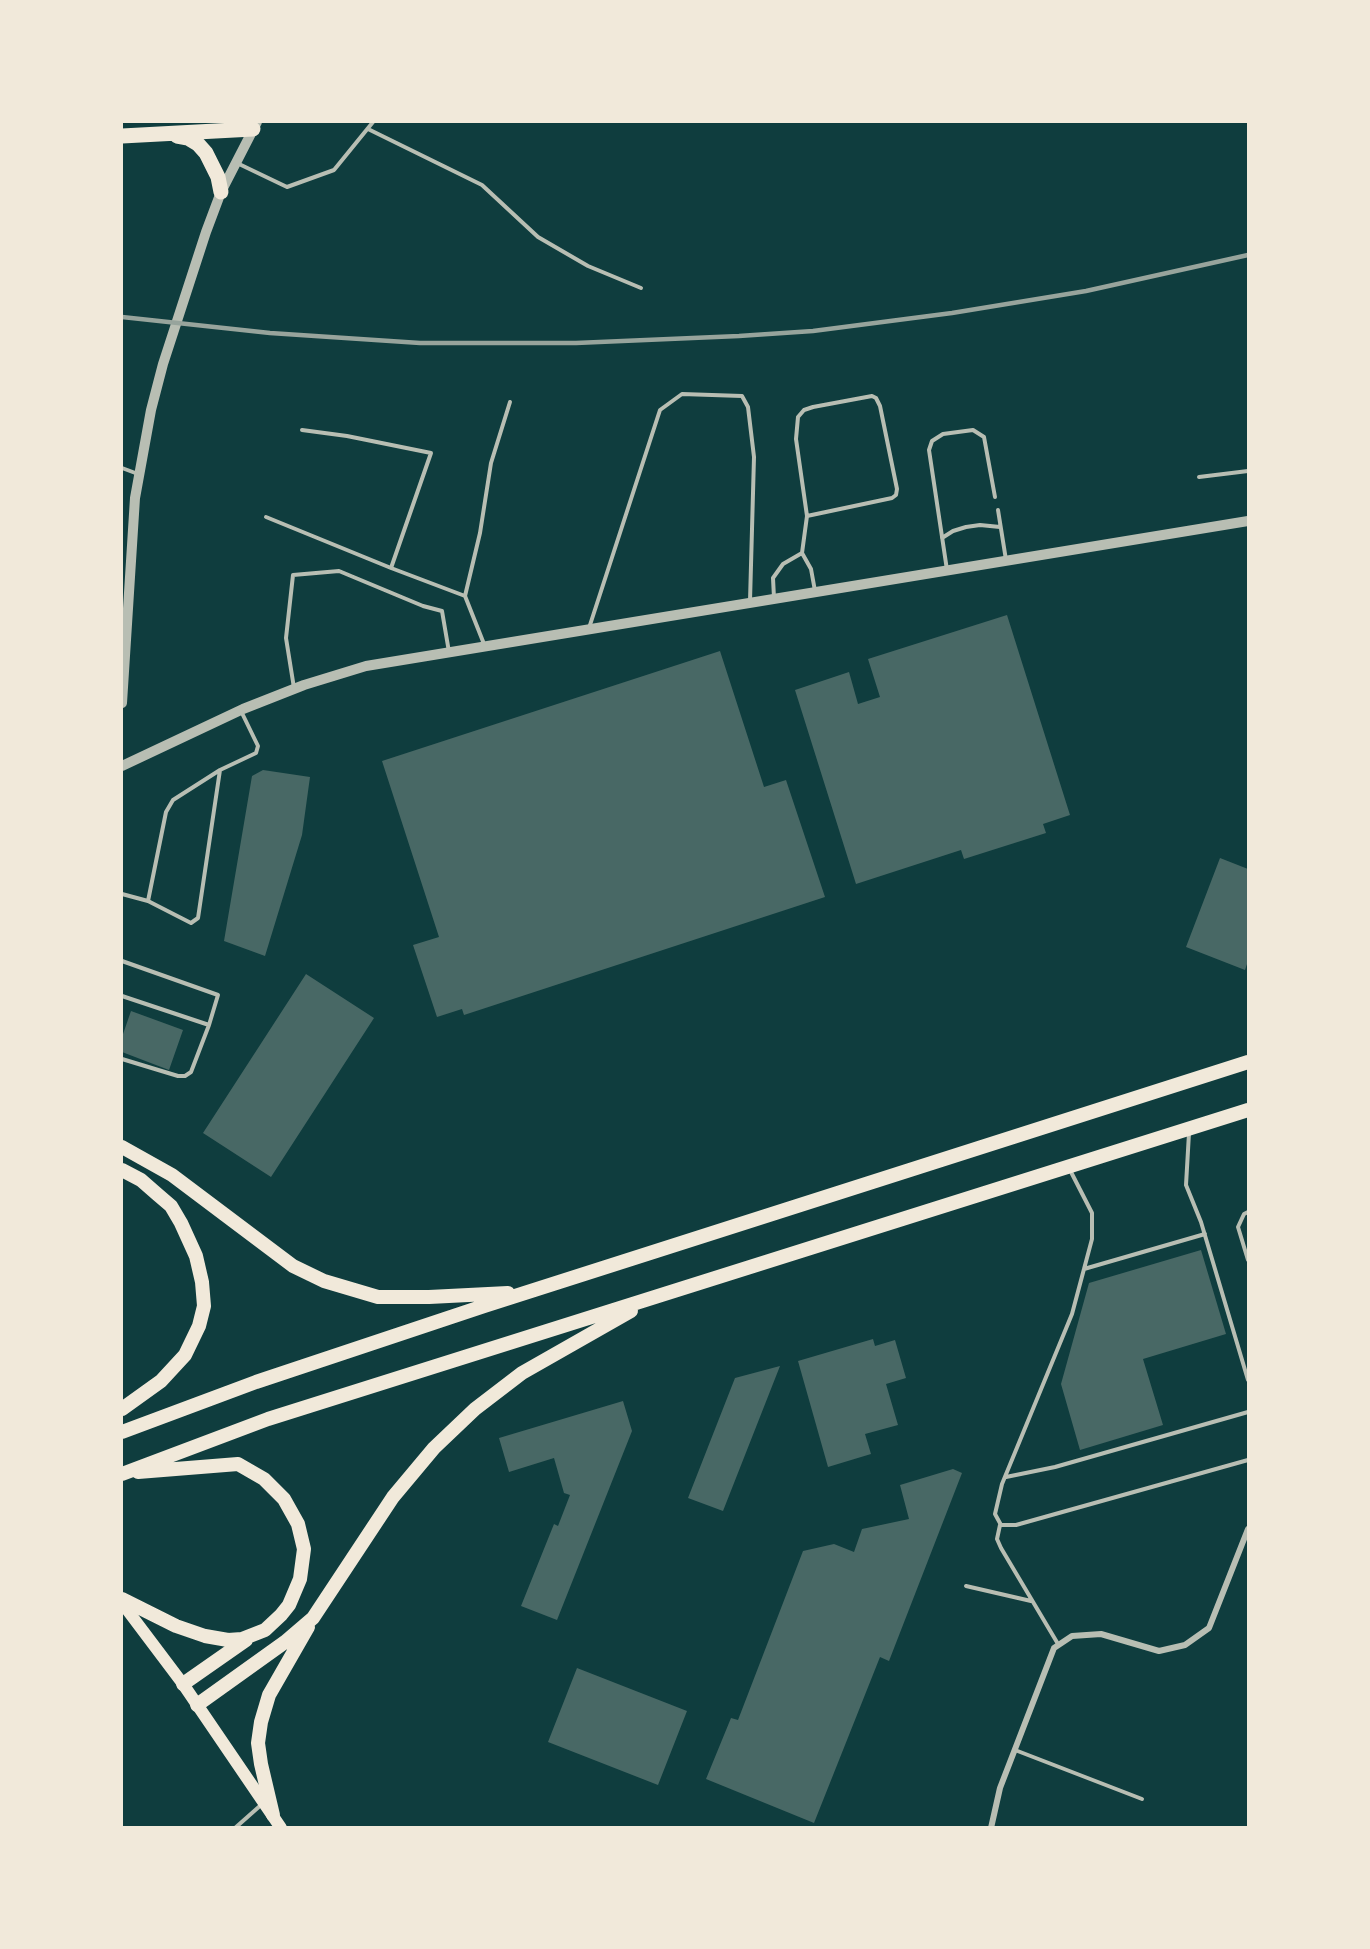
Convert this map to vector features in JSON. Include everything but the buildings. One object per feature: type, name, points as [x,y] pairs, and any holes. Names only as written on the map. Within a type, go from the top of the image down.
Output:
[{"type":"highway","points":[[122,136],[255,125]]},
{"type":"highway","points":[[156,134],[188,138],[198,144],[213,164],[221,192]]},
{"type":"highway","points":[[122,1432],[256,1382],[528,1292],[1248,1062]]},
{"type":"highway","points":[[123,1473],[268,1419],[1248,1110]]},
{"type":"highway","points":[[122,1147],[172,1175],[293,1266],[324,1281],[378,1297],[403,1298],[528,1292]]},
{"type":"highway","points":[[122,1170],[141,1180],[171,1206],[196,1256],[202,1282],[204,1306],[199,1326],[185,1355],[160,1381],[122,1409]]},
{"type":"highway","points":[[273,1815],[258,1743],[269,1695],[313,1618],[393,1497],[434,1448],[467,1417],[522,1373],[656,1297]]},
{"type":"highway","points":[[122,1601],[176,1626],[205,1636],[228,1640],[253,1635],[265,1630],[289,1605],[300,1579],[304,1549],[298,1524],[284,1499],[264,1479],[238,1464],[123,1473]]},
{"type":"highway","points":[[197,1705],[285,1642],[313,1618]]},
{"type":"highway","points":[[183,1684],[253,1635]]},
{"type":"main road","points":[[122,1601],[183,1684],[281,1827]]},
{"type":"street","points":[[122,704],[126,580],[139,474],[151,410],[163,364],[221,192],[255,125]]},
{"type":"street","points":[[122,766],[241,710],[294,689],[366,666],[1248,521]]},
{"type":"street","points":[[991,1827],[1000,1788],[1054,1648],[1072,1636],[1101,1635],[1159,1651],[1185,1645],[1209,1628],[1248,1529]]},
{"type":"lane","points":[[235,163],[286,187],[334,170],[373,122]]},
{"type":"lane","points":[[368,129],[482,185],[538,237],[588,266],[641,288]]},
{"type":"lane","points":[[589,629],[660,410],[682,394],[742,396],[748,407],[754,457],[750,603]]},
{"type":"lane","points":[[807,516],[892,498],[896,495],[897,489],[880,406],[876,398],[872,396],[813,407],[804,410],[798,417],[795,439],[807,516],[802,553],[811,569],[815,592]]},
{"type":"lane","points":[[484,646],[465,596],[480,533],[491,463],[510,402]]},
{"type":"lane","points":[[302,430],[347,436],[431,453],[391,568]]},
{"type":"lane","points":[[947,571],[928,450],[930,444],[937,437],[973,430],[984,437],[995,497]]},
{"type":"lane","points":[[122,468],[139,474]]},
{"type":"lane","points":[[1199,477],[1248,471]]},
{"type":"lane","points":[[998,510],[1006,561]]},
{"type":"lane","points":[[266,518],[465,596]]},
{"type":"lane","points":[[942,538],[966,527],[980,525],[1000,527]]},
{"type":"lane","points":[[774,599],[773,578],[783,564],[802,553]]},
{"type":"lane","points":[[294,689],[286,638],[293,574],[339,571],[423,606],[442,611],[449,652]]},
{"type":"lane","points":[[148,901],[166,812],[173,800],[220,770],[256,753],[258,746],[241,710]]},
{"type":"lane","points":[[122,894],[148,901],[191,923],[198,918],[220,770]]},
{"type":"lane","points":[[122,961],[218,995],[191,1072],[185,1076],[178,1076],[122,1059]]},
{"type":"lane","points":[[122,996],[208,1025]]},
{"type":"lane","points":[[1189,1128],[1186,1185],[1205,1234],[1248,1380]]},
{"type":"lane","points":[[1059,1645],[1001,1548],[997,1539],[1000,1524],[995,1514],[1005,1477],[1072,1314],[1092,1239],[1092,1213],[1068,1167]]},
{"type":"lane","points":[[1248,1212],[1244,1214],[1238,1227],[1248,1260]]},
{"type":"lane","points":[[1084,1270],[1205,1234]]},
{"type":"lane","points":[[1005,1477],[1055,1467],[1248,1412]]},
{"type":"lane","points":[[1000,1524],[1016,1525],[1248,1460]]},
{"type":"lane","points":[[966,1586],[1032,1601]]},
{"type":"lane","points":[[1015,1750],[1142,1799]]},
{"type":"lane","points":[[235,1827],[264,1802]]},
{"type":"railway","points":[[122,317],[270,333],[420,343],[576,343],[739,336],[813,331],[952,313],[1086,291],[1248,255]]}]
